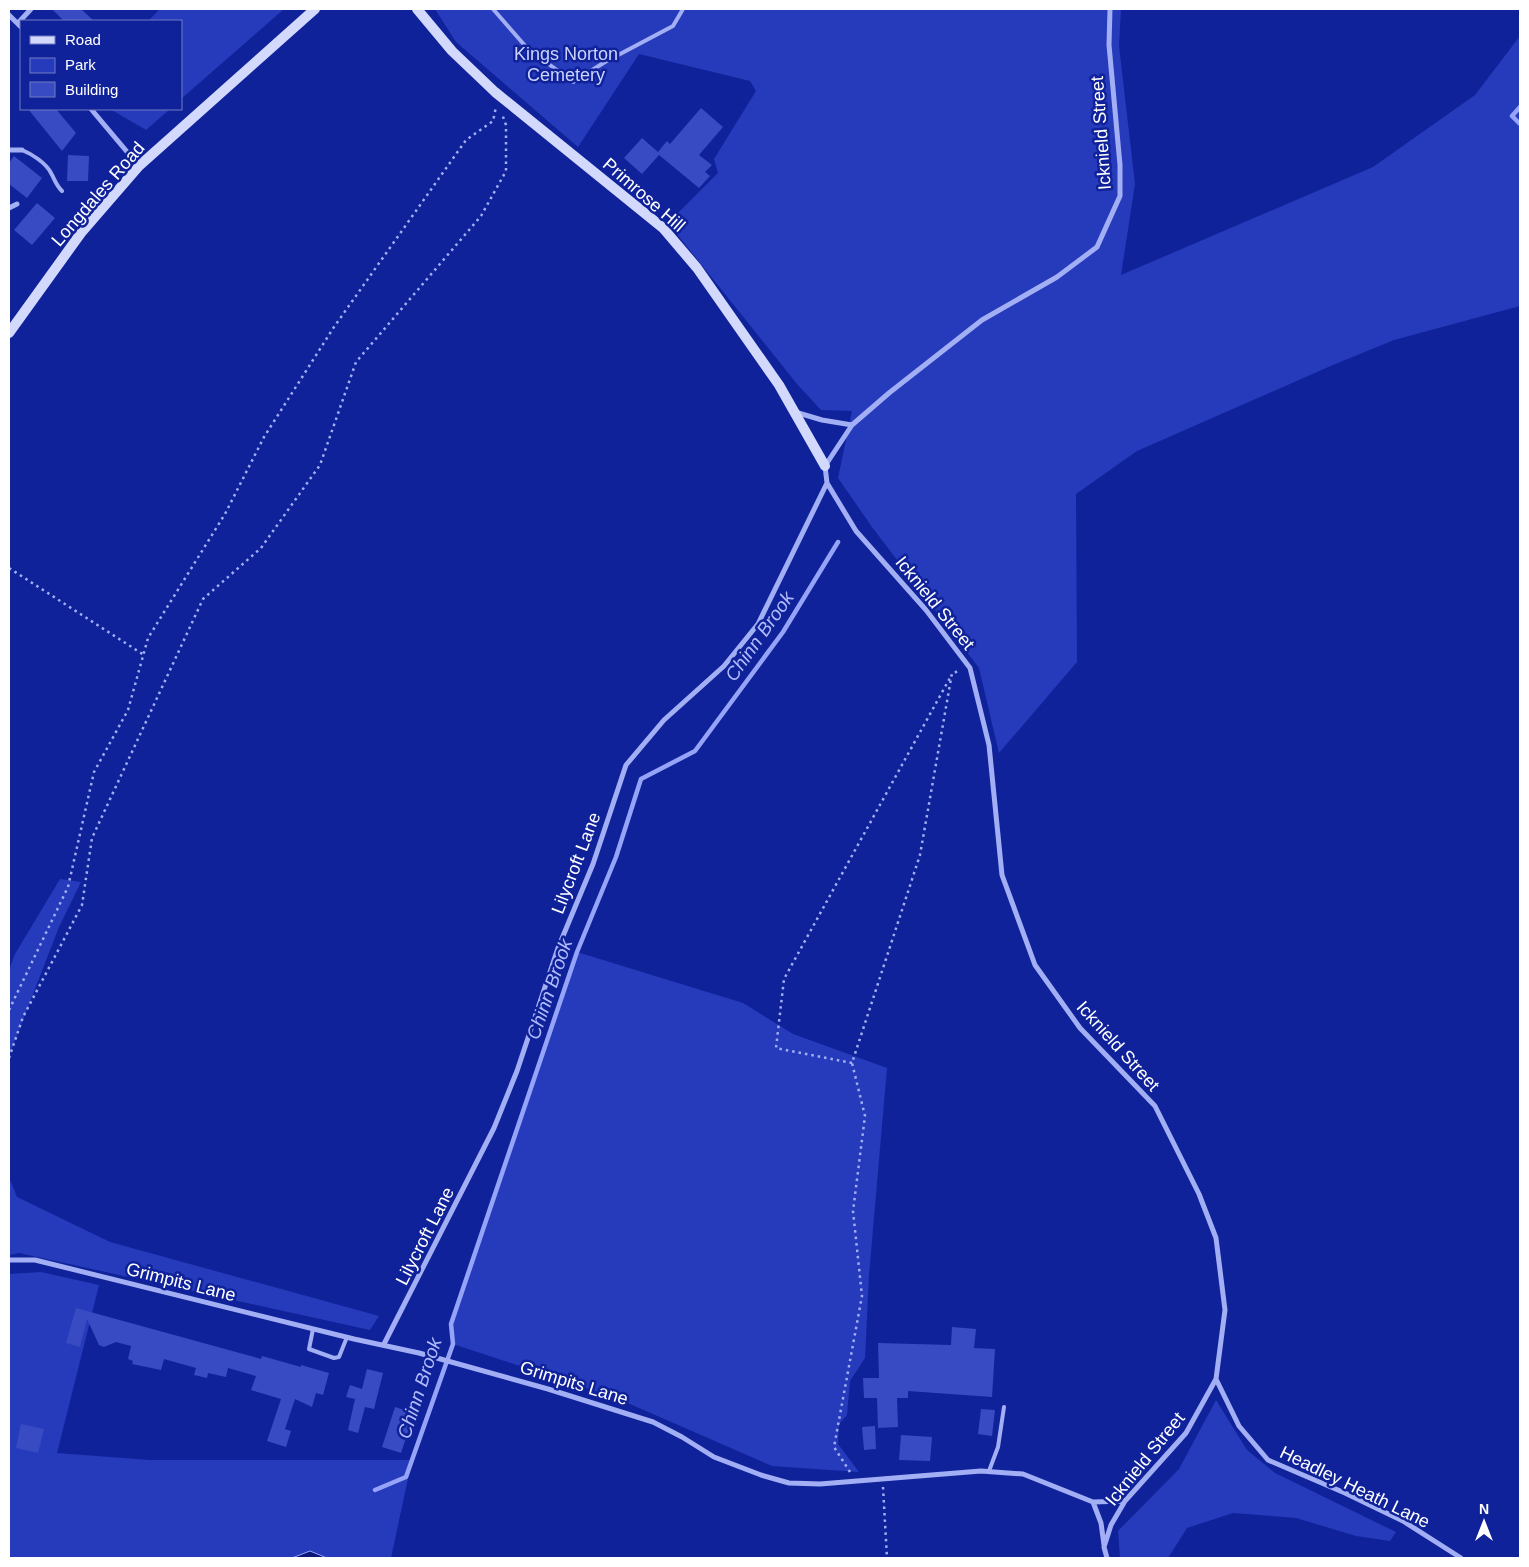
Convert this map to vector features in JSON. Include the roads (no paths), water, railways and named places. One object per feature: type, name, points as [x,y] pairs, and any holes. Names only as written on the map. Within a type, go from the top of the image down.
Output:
[{"type":"street","points":[[23,20],[31,9]]},
{"type":"street","name":"Longdales Road","points":[[9,333],[81,233],[139,166],[315,9]]},
{"type":"street","name":"Primrose Hill","points":[[417,9],[452,51],[495,92],[663,228],[697,268],[778,385],[825,466]]},
{"type":"street","name":"Icknield Street","points":[[1104,1547],[1111,1525],[1124,1501],[1186,1433],[1216,1380],[1225,1310],[1216,1238],[1200,1194],[1155,1106],[1080,1028],[1035,965],[1002,875],[989,744],[970,668],[926,610],[856,532],[827,482],[825,466],[852,425],[889,393],[982,320],[1058,277],[1097,247],[1120,196],[1120,165],[1108,44],[1110,9]]},
{"type":"street","points":[[9,15],[20,25]]},
{"type":"street","points":[[92,110],[139,166]]},
{"type":"street","points":[[9,150],[22,150]]},
{"type":"street","points":[[9,208],[17,204]]},
{"type":"street","points":[[794,411],[822,420],[852,425]]},
{"type":"street","name":"Lilycroft Lane","points":[[384,1344],[494,1128],[517,1071],[558,948],[594,864],[626,765],[664,720],[724,666],[758,624],[827,482]]},
{"type":"street","name":"Grimpits Lane","points":[[9,1260],[35,1260],[347,1337],[384,1344],[548,1389],[653,1422],[714,1457],[761,1475],[789,1483],[820,1484],[989,1471],[1023,1474],[1093,1502],[1124,1501]]},
{"type":"street","name":"Headley Heath Lane","points":[[1216,1380],[1239,1426],[1268,1460],[1345,1493],[1403,1521],[1461,1558]]},
{"type":"street","points":[[1093,1502],[1101,1523],[1107,1558]]},
{"type":"lane","points":[[493,9],[527,48],[573,82],[605,62],[673,26],[683,9]]},
{"type":"lane","points":[[22,150],[32,154],[51,172],[55,183],[62,191]]},
{"type":"lane","points":[[314,1329],[309,1349],[334,1358],[339,1357],[347,1337]]},
{"type":"lane","points":[[989,1471],[998,1447],[1004,1407]]},
{"type":"waterway","name":"Chinn Brook","points":[[1520,107],[1512,116],[1520,124]]},
{"type":"waterway","name":"Chinn Brook","points":[[375,1490],[406,1477],[453,1344],[451,1324],[577,952],[616,857],[641,779],[695,751],[783,632],[838,542]]},
{"type":"park label","name":"Kings Norton Cemetery","points":[[566,64]]}]
